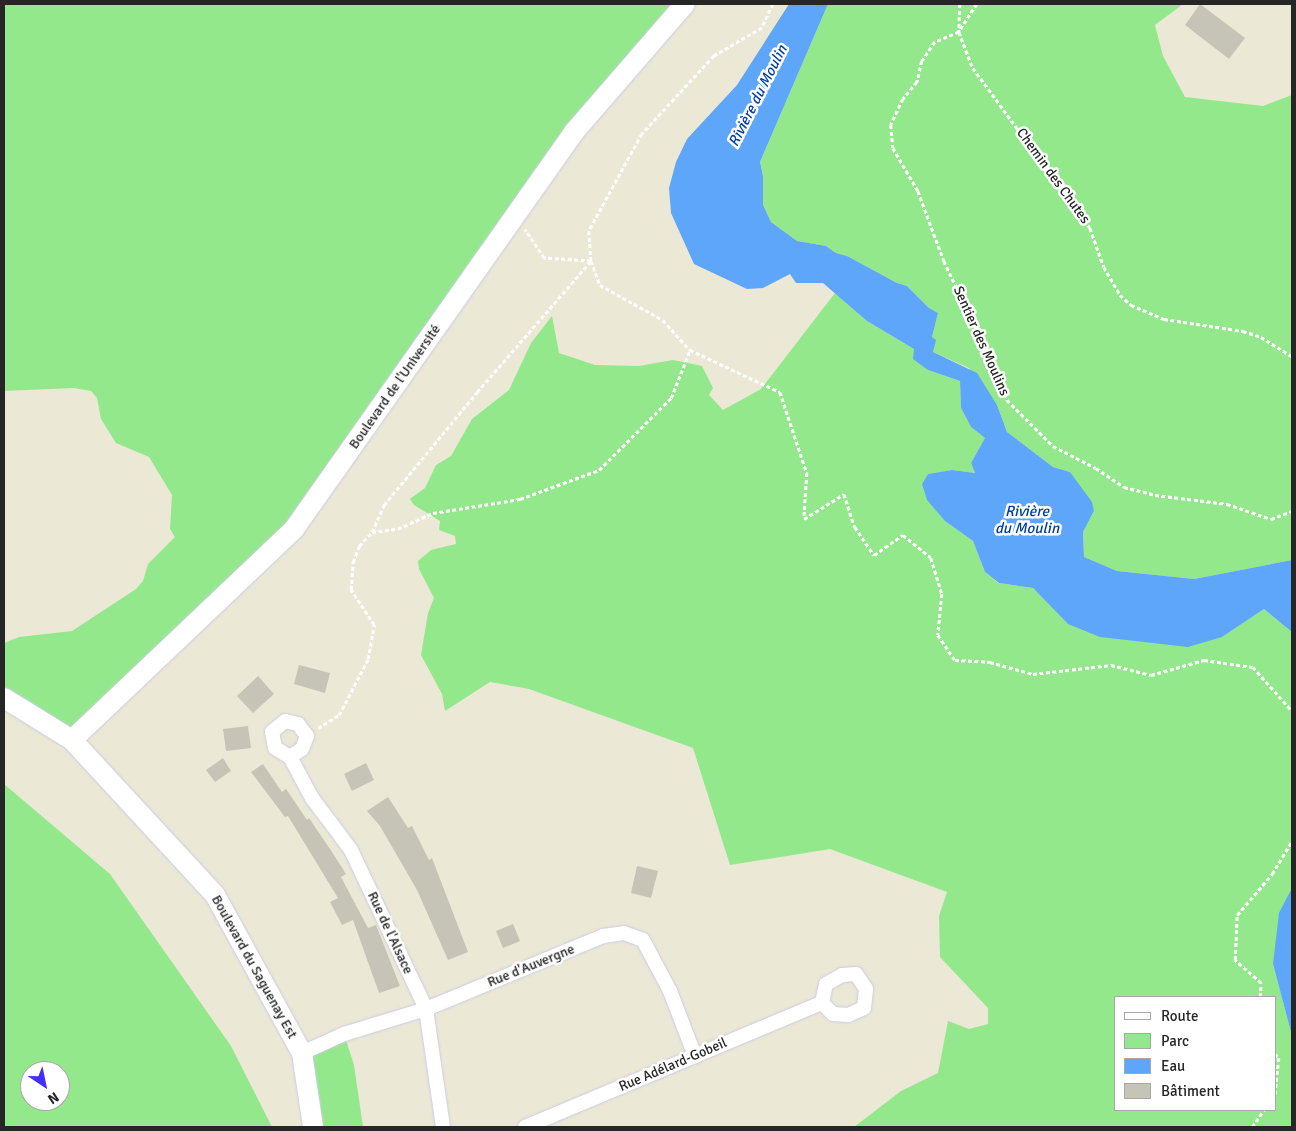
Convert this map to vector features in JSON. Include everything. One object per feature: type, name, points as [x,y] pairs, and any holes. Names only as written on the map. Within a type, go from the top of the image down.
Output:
[{"type":"main road","name":"Boulevard de l'Université","points":[[72,740],[294,529],[574,132],[685,4]]},
{"type":"main road","name":"Boulevard du Saguenay Est","points":[[4,698],[72,740],[215,895],[302,1053],[313,1127]]},
{"type":"street","name":"Rue de l'Alsace","points":[[306,736],[298,724],[285,721],[272,732],[275,748],[290,757],[312,798],[352,850],[426,1009],[443,1127]]},
{"type":"street","points":[[290,757],[302,749],[306,736]]},
{"type":"street","name":"Rue d'Auvergne","points":[[302,1053],[344,1034],[426,1009],[603,936],[624,933],[643,940],[670,991],[695,1056]]},
{"type":"street","name":"Rue Adélard-Gobeil","points":[[525,1127],[822,1003]]},
{"type":"path","points":[[773,4],[762,28],[714,56],[642,134],[589,231],[591,261],[600,285],[663,320],[690,350],[780,392],[807,473],[804,519],[844,494],[855,527],[874,554],[903,535],[931,558],[942,594],[938,635],[955,660],[990,662],[1033,674],[1112,665],[1151,675],[1204,660],[1243,665],[1253,667],[1292,711]]},
{"type":"path","name":"Chemin des Chutes","points":[[960,4],[958,32],[973,68],[1090,228],[1104,267],[1120,295],[1131,305],[1164,319],[1213,324],[1261,337],[1292,356]]},
{"type":"path","points":[[958,32],[977,4]]},
{"type":"path","name":"Sentier des Moulins","points":[[958,32],[935,42],[922,61],[916,82],[903,99],[891,125],[893,148],[918,191],[944,261],[1007,400],[1053,446],[1096,468],[1124,487],[1155,495],[1227,504],[1271,518],[1292,511]]},
{"type":"path","points":[[515,217],[544,258],[591,261]]},
{"type":"path","points":[[306,736],[339,714],[368,659],[374,625],[351,590],[356,554],[372,532],[384,505],[591,261]]},
{"type":"path","points":[[372,532],[398,529],[433,513],[520,498],[599,470],[670,398],[690,350]]},
{"type":"path","points":[[1260,996],[1261,983],[1235,960],[1237,916],[1272,874],[1292,840]]},
{"type":"path","points":[[1276,1055],[1279,1058],[1276,1086]]},
{"type":"path","points":[[1252,1127],[1263,1111]]},
{"type":"green space","points":[[4,4],[685,4],[574,132],[294,529],[72,740],[4,698],[4,643],[19,637],[72,631],[136,589],[143,581],[148,564],[175,537],[170,529],[172,495],[149,457],[116,443],[101,419],[97,398],[91,391],[74,388],[4,391]]},
{"type":"green space","points":[[828,4],[1183,4],[1155,25],[1163,56],[1185,97],[1263,106],[1292,95],[1292,560],[1194,579],[1117,571],[1084,557],[1083,532],[1094,511],[1070,472],[1053,467],[1007,432],[997,405],[969,368],[933,352],[935,341],[932,337],[938,313],[929,308],[907,286],[897,283],[847,256],[836,253],[826,246],[797,241],[771,222],[763,205],[763,176],[760,162]]},
{"type":"green space","points":[[835,293],[867,321],[914,349],[928,370],[960,381],[961,408],[971,427],[985,438],[971,463],[975,473],[952,470],[928,474],[922,484],[945,521],[973,541],[985,572],[998,583],[1033,588],[1068,624],[1222,637],[1264,609],[1292,632],[1292,891],[1273,964],[1292,1036],[1292,1127],[854,1127],[901,1091],[938,1073],[948,1021],[969,1029],[988,1024],[988,1008],[940,957],[939,916],[947,892],[830,849],[730,865],[693,748],[529,689],[490,682],[445,711],[442,694],[421,655],[428,613],[434,598],[419,569],[418,561],[431,550],[456,544],[455,536],[439,530],[440,521],[414,505],[410,499],[425,488],[436,465],[451,456],[472,419],[509,390],[531,343],[552,316],[559,353],[595,365],[639,366],[673,360],[702,366],[713,388],[709,395],[723,410],[761,389]]},
{"type":"green space","points":[[4,784],[110,874],[231,1046],[272,1127],[4,1127]]},
{"type":"green space","points":[[344,1034],[354,1065],[363,1127],[313,1127],[302,1053]]},
{"type":"water","name":"Rivière du Moulin","points":[[789,4],[828,4],[760,162],[763,176],[763,205],[771,222],[797,241],[826,246],[836,253],[847,256],[897,283],[907,286],[929,308],[938,313],[932,337],[936,340],[933,352],[977,373],[997,405],[1007,432],[1053,467],[1070,472],[1092,502],[1094,511],[1083,532],[1084,557],[1117,571],[1194,579],[1292,560],[1292,632],[1264,609],[1222,637],[1188,647],[1100,637],[1068,624],[1033,588],[999,583],[985,572],[973,541],[945,521],[927,500],[922,484],[928,474],[952,470],[975,473],[971,463],[985,438],[971,427],[961,408],[960,381],[928,370],[913,359],[914,349],[867,321],[823,283],[796,283],[790,274],[763,288],[747,289],[694,264],[671,213],[669,188],[676,162],[687,139],[737,85]]},
{"type":"water","points":[[1292,888],[1292,1036],[1273,964],[1279,913]]},
{"type":"building","points":[[1200,4],[1245,38],[1229,59],[1185,25]]},
{"type":"building","points":[[299,665],[330,673],[325,693],[294,684]]},
{"type":"building","points":[[258,676],[274,694],[253,713],[237,696]]},
{"type":"building","points":[[248,726],[251,748],[226,751],[223,729]]},
{"type":"building","points":[[223,758],[231,771],[215,782],[206,770]]},
{"type":"building","points":[[366,763],[374,780],[352,791],[344,774]]},
{"type":"building","points":[[263,764],[282,792],[286,789],[307,820],[309,818],[346,874],[341,877],[368,928],[376,925],[400,986],[379,993],[353,920],[342,925],[330,902],[338,898],[288,816],[285,817],[251,772]]},
{"type":"building","points":[[388,797],[408,828],[412,826],[429,860],[432,858],[468,952],[448,960],[417,890],[380,826],[367,811]]},
{"type":"building","points":[[637,866],[658,871],[651,898],[631,893]]},
{"type":"building","points":[[513,924],[520,941],[503,948],[496,931]]}]
